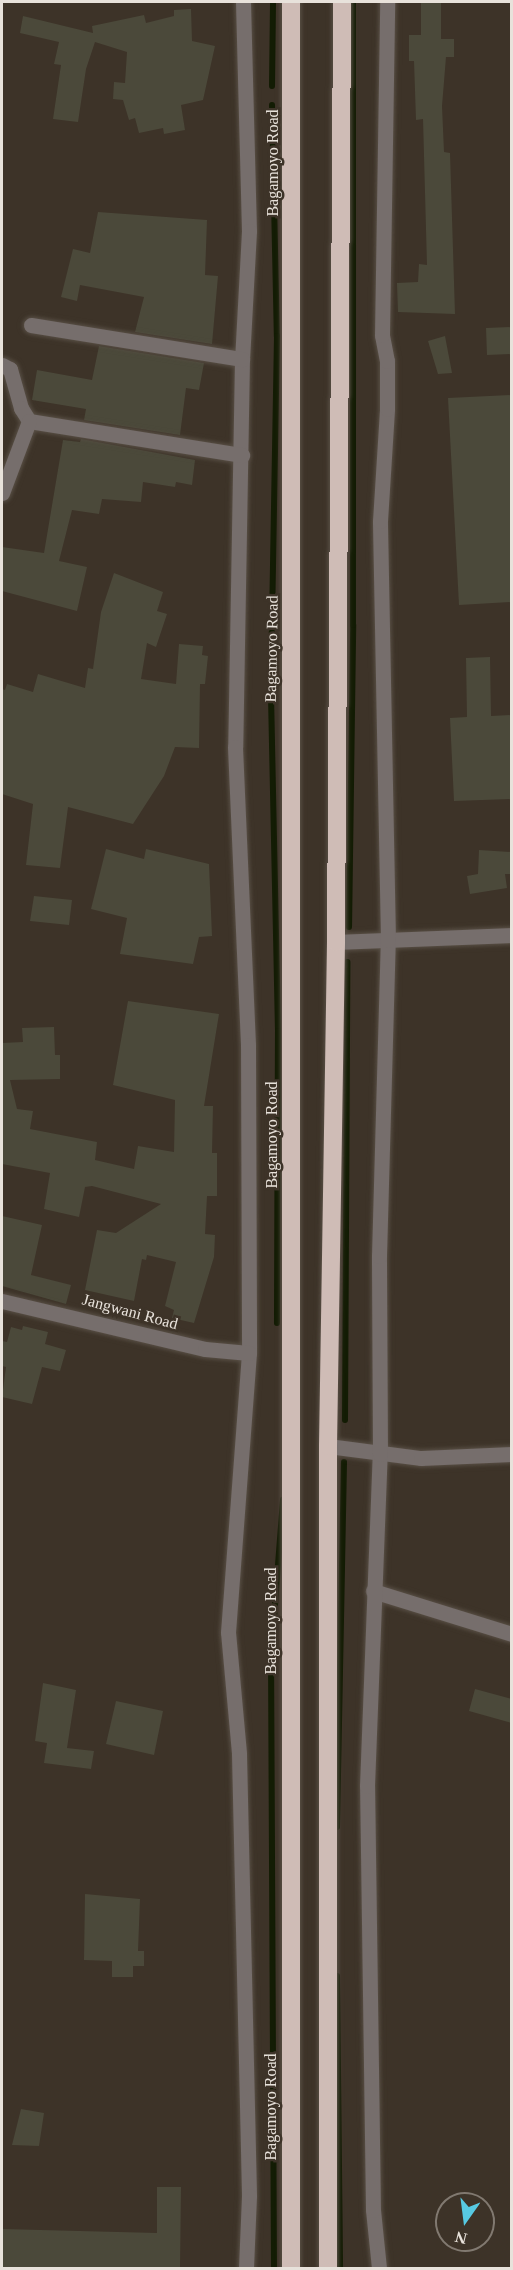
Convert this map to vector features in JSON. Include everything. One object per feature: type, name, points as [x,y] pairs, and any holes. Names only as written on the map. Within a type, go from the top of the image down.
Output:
[{"type":"highway","name":"Bagamoyo Road","points":[[291,2],[291,2268]]},
{"type":"highway","points":[[328,2268],[328,1446],[336,942],[342,2]]},
{"type":"street","points":[[243,2],[249,231],[242,359],[235,747],[248,1045],[249,1353],[228,1632],[239,1754],[249,2196],[246,2268]]},
{"type":"street","points":[[380,2268],[373,2210],[368,1786],[373,1591],[380,1454],[379,1256],[388,940],[380,521],[387,410],[382,300],[387,2]]},
{"type":"street","points":[[32,325],[242,359]]},
{"type":"street","points":[[2,365],[10,369],[21,408],[29,421],[242,455]]},
{"type":"street","points":[[2,494],[29,421]]},
{"type":"street","points":[[336,942],[512,935]]},
{"type":"street","name":"Jangwani Road","points":[[2,1301],[205,1349],[249,1353]]},
{"type":"street","points":[[328,1446],[421,1458],[512,1454]]},
{"type":"street","points":[[373,1591],[512,1634]]},
{"type":"building","points":[[421,2],[441,2],[441,39],[454,39],[454,57],[446,57],[442,106],[444,152],[450,153],[455,314],[398,312],[397,283],[418,282],[419,264],[427,265],[423,119],[416,120],[414,61],[409,61],[409,35],[421,35]]},
{"type":"building","points":[[191,9],[192,41],[215,46],[203,100],[181,105],[185,130],[164,134],[163,128],[139,133],[135,118],[129,120],[123,100],[113,99],[114,82],[125,83],[127,52],[95,42],[86,69],[78,122],[53,119],[61,65],[54,64],[59,42],[20,33],[23,16],[93,33],[92,26],[144,15],[146,23],[174,16],[174,10]]},
{"type":"building","points":[[98,212],[207,220],[205,275],[218,276],[212,344],[135,332],[144,297],[80,285],[77,301],[61,297],[73,249],[90,253]]},
{"type":"building","points":[[512,327],[512,354],[487,355],[486,328]]},
{"type":"building","points":[[445,336],[452,373],[438,374],[428,341]]},
{"type":"building","points":[[99,346],[204,363],[199,390],[186,388],[180,435],[84,420],[86,409],[32,400],[37,370],[92,380]]},
{"type":"building","points":[[512,395],[512,602],[459,605],[448,398]]},
{"type":"building","points":[[81,439],[195,460],[192,485],[176,482],[175,487],[143,482],[141,502],[102,499],[99,514],[72,510],[59,561],[87,567],[77,611],[2,591],[2,547],[44,553],[63,440],[80,442]]},
{"type":"building","points":[[114,573],[163,592],[157,611],[167,614],[156,647],[147,643],[141,679],[176,684],[179,644],[203,646],[202,655],[208,656],[205,684],[200,684],[199,748],[175,747],[164,776],[133,824],[68,807],[60,868],[26,865],[33,804],[2,794],[2,689],[5,690],[7,684],[33,692],[38,674],[85,688],[88,668],[93,669],[101,612]]},
{"type":"building","points":[[490,657],[491,716],[512,715],[512,799],[454,801],[450,718],[467,717],[466,658]]},
{"type":"building","points":[[106,849],[144,859],[146,849],[209,864],[212,936],[199,937],[193,964],[120,954],[127,918],[91,909]]},
{"type":"building","points":[[479,850],[512,852],[512,874],[505,874],[507,888],[470,894],[467,876],[478,874]]},
{"type":"building","points":[[34,896],[72,900],[69,925],[30,921]]},
{"type":"building","points":[[128,1001],[219,1014],[204,1106],[213,1106],[212,1153],[217,1153],[217,1196],[207,1196],[205,1234],[215,1235],[214,1257],[194,1323],[172,1318],[174,1310],[165,1306],[176,1262],[147,1255],[146,1260],[142,1259],[134,1301],[85,1290],[97,1230],[116,1233],[161,1204],[92,1186],[85,1187],[79,1217],[44,1209],[50,1173],[2,1164],[2,1043],[23,1042],[22,1028],[54,1027],[55,1055],[60,1055],[60,1079],[10,1080],[17,1109],[33,1111],[30,1129],[97,1142],[95,1160],[134,1169],[138,1146],[174,1152],[175,1100],[113,1085]]},
{"type":"building","points":[[2,1216],[42,1225],[31,1275],[71,1285],[66,1304],[2,1286]]},
{"type":"building","points":[[23,1326],[48,1332],[45,1344],[66,1350],[60,1371],[42,1367],[32,1404],[2,1397],[6,1367],[2,1366],[2,1341],[7,1342],[11,1327],[22,1330]]},
{"type":"building","points":[[43,1683],[76,1690],[67,1748],[94,1751],[91,1769],[44,1763],[47,1743],[35,1741]]},
{"type":"building","points":[[475,1689],[512,1699],[512,1723],[469,1711]]},
{"type":"building","points":[[116,1701],[163,1711],[154,1755],[106,1744]]},
{"type":"building","points":[[85,1894],[140,1899],[138,1951],[144,1951],[144,1966],[133,1966],[133,1977],[112,1977],[112,1961],[84,1960]]},
{"type":"building","points":[[21,2109],[44,2113],[39,2146],[12,2145]]},
{"type":"building","points":[[157,2187],[181,2187],[180,2268],[2,2268],[2,2229],[157,2233]]},
{"type":"waterway","points":[[272,86],[273,2]]},
{"type":"waterway","points":[[349,927],[353,625],[353,2]]},
{"type":"waterway","points":[[272,105],[277,336],[271,696],[278,1031],[277,1323]]},
{"type":"waterway","points":[[345,1420],[347,962]]},
{"type":"waterway","points":[[337,1827],[344,1462]]},
{"type":"waterway","points":[[274,2268],[271,1656],[283,1499]]},
{"type":"waterway","points":[[337,1976],[340,2268]]}]
